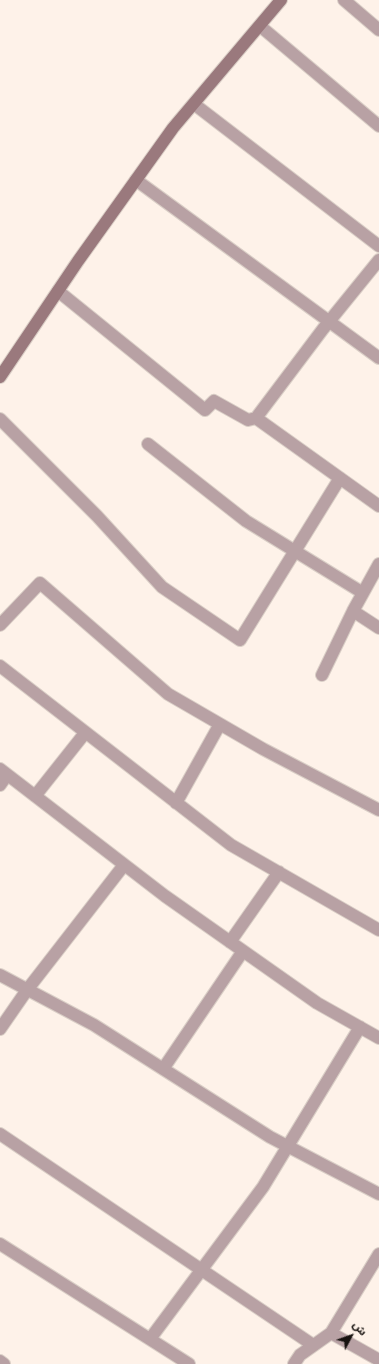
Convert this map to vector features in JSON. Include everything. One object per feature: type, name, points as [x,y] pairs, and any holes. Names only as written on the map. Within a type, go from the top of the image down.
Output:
[{"type":"main road","points":[[0,377],[58,291],[174,128],[281,0]]},
{"type":"street","points":[[344,0],[379,30]]},
{"type":"street","points":[[260,26],[379,126]]},
{"type":"street","points":[[194,104],[379,246]]},
{"type":"street","points":[[136,180],[379,358]]},
{"type":"street","points":[[58,291],[205,410],[214,401],[248,420],[256,418],[329,322],[379,260]]},
{"type":"street","points":[[256,418],[379,506]]},
{"type":"street","points":[[0,419],[97,516],[162,587],[240,640],[294,550],[340,478]]},
{"type":"street","points":[[148,444],[246,521],[363,593]]},
{"type":"street","points":[[322,675],[353,611],[379,564]]},
{"type":"street","points":[[0,626],[40,583],[168,694],[263,749],[379,810]]},
{"type":"street","points":[[353,611],[379,628]]},
{"type":"street","points":[[0,666],[231,845],[379,930]]},
{"type":"street","points":[[176,803],[220,724]]},
{"type":"street","points":[[35,796],[85,733]]},
{"type":"street","points":[[2,776],[35,796],[124,865],[317,1003],[379,1038]]},
{"type":"street","points":[[0,1029],[27,990],[124,865]]},
{"type":"street","points":[[230,942],[279,872]]},
{"type":"street","points":[[163,1069],[243,951]]},
{"type":"street","points":[[0,975],[94,1025],[289,1147],[379,1194]]},
{"type":"street","points":[[150,1339],[263,1187],[289,1147],[360,1027]]},
{"type":"street","points":[[0,1134],[313,1345]]},
{"type":"street","points":[[0,1244],[189,1364]]},
{"type":"street","points":[[294,1364],[300,1355],[331,1333],[379,1254]]},
{"type":"street","points":[[331,1333],[379,1360]]},
{"type":"street","points":[[0,1361],[4,1364]]}]
